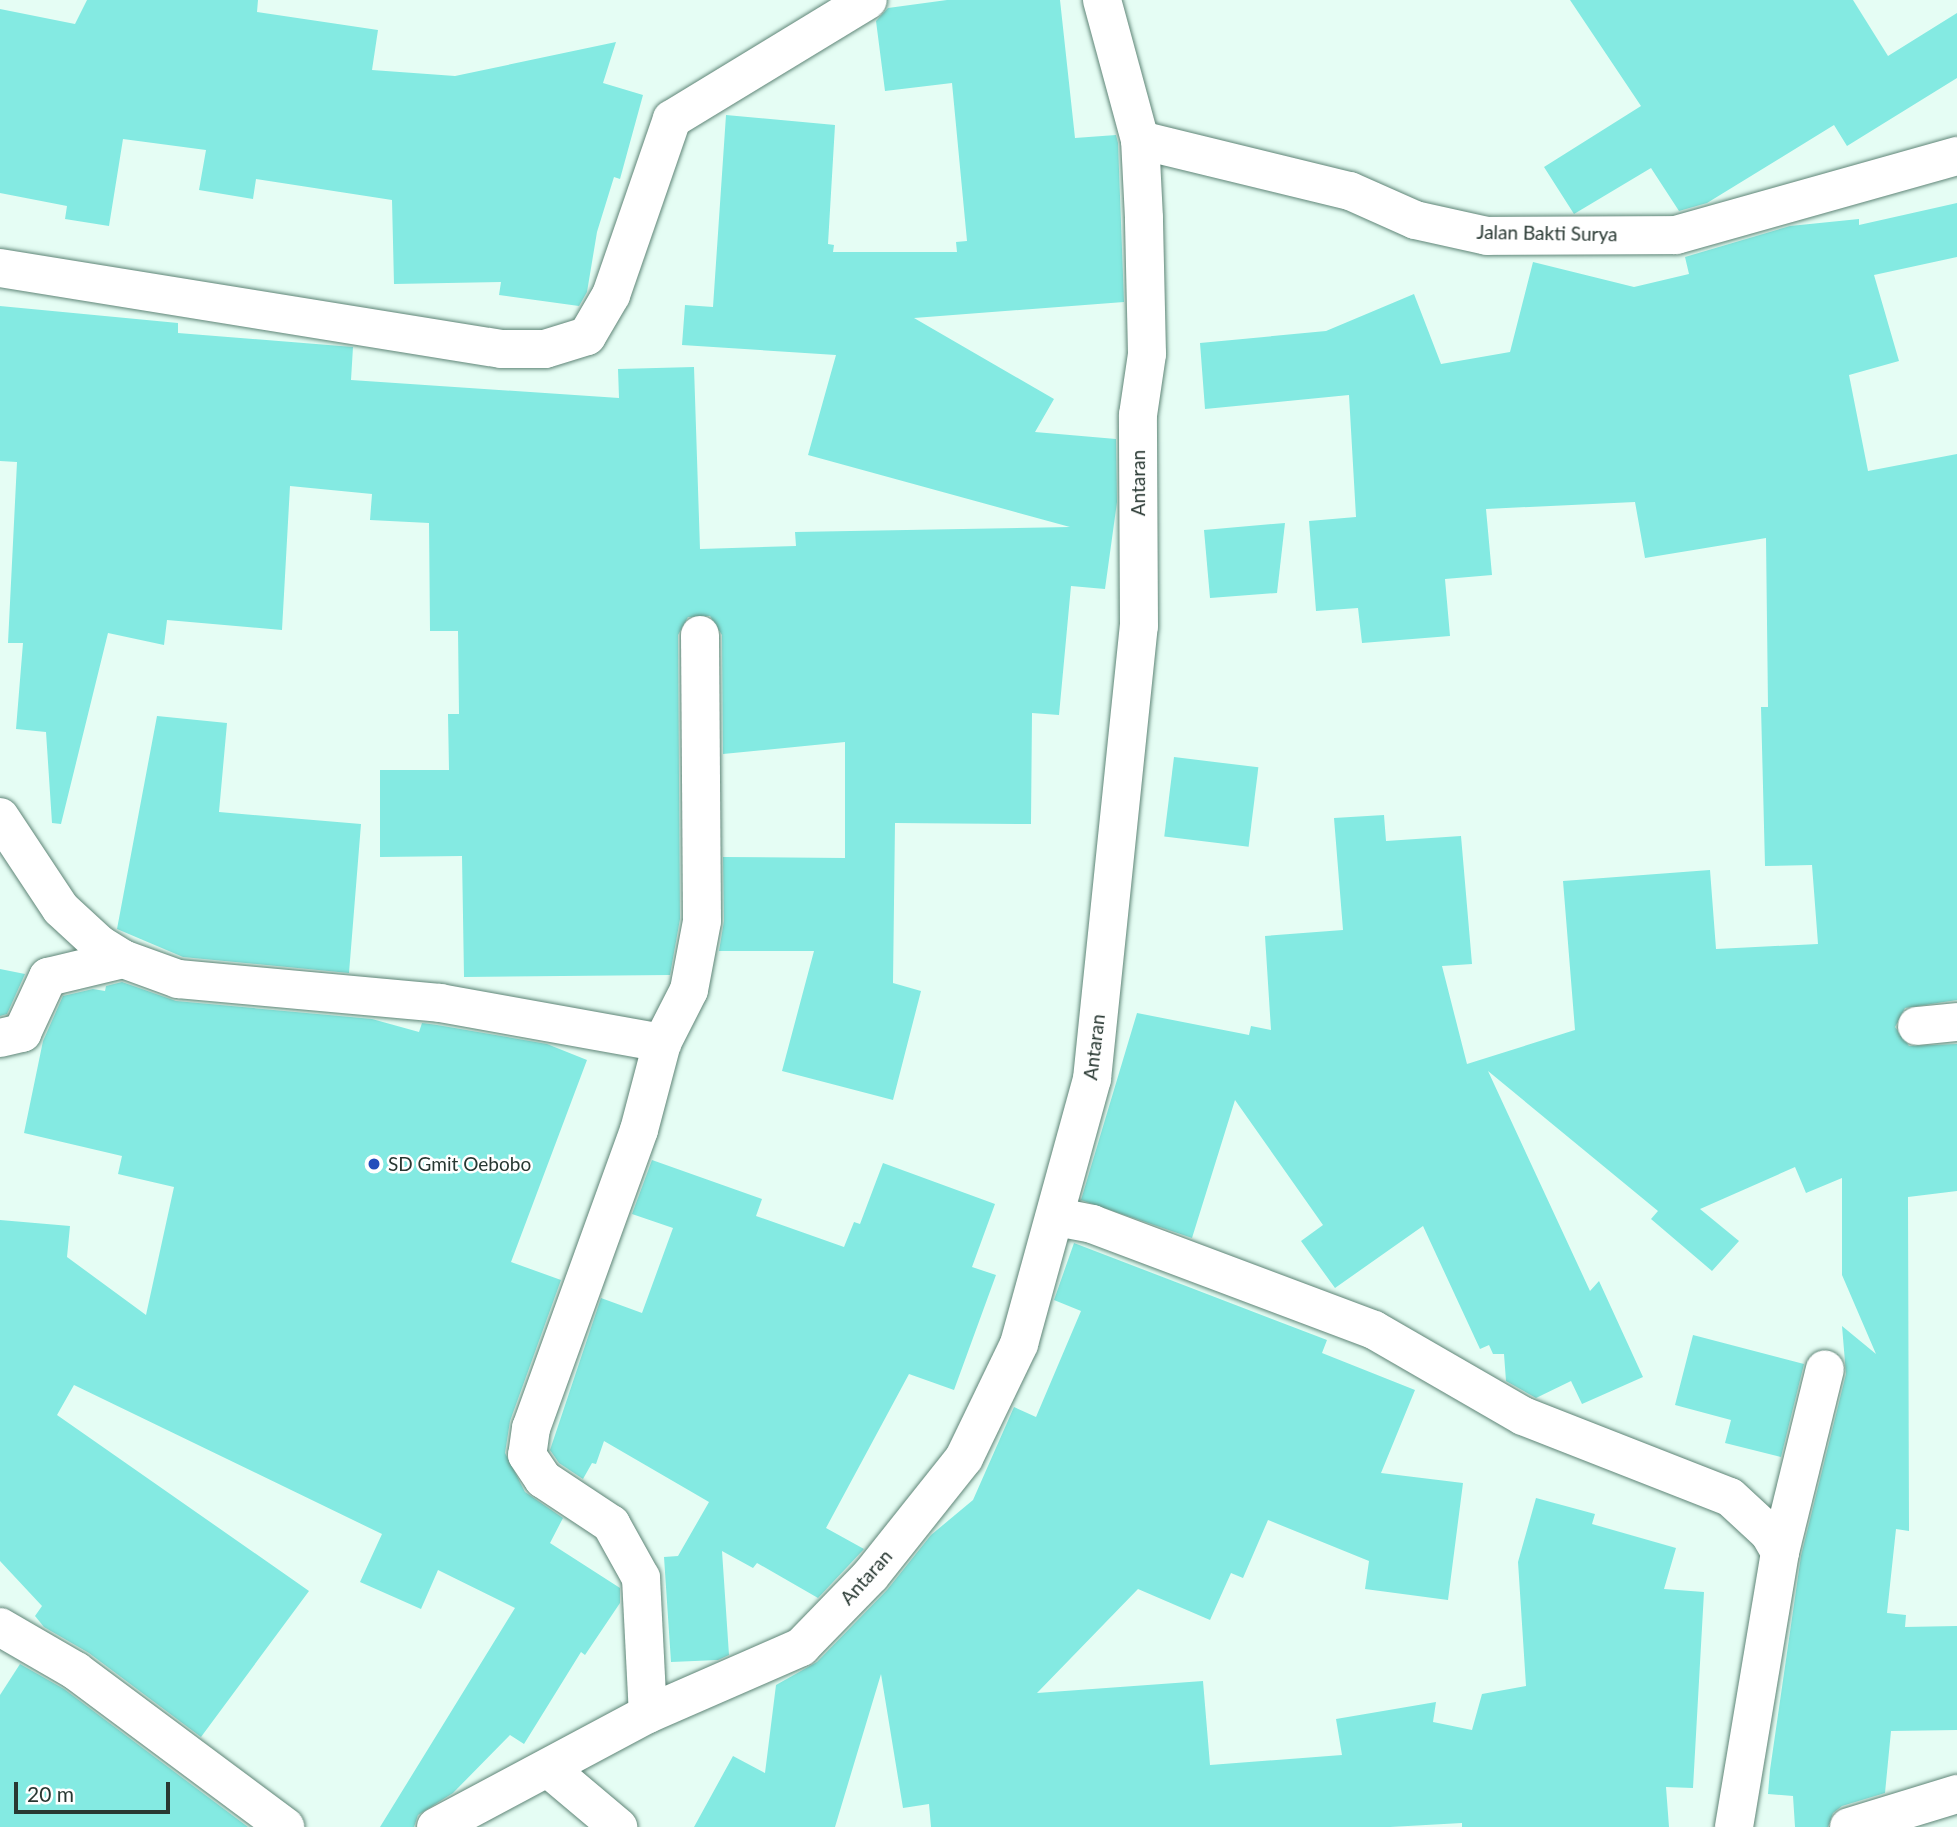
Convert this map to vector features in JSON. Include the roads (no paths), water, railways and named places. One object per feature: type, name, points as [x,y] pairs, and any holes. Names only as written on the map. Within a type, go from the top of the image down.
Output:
[{"type":"street","points":[[0,268],[501,349],[545,349],[587,336],[611,295],[672,119],[868,0]]},
{"type":"street","name":"Antaran","points":[[436,1827],[648,1714],[801,1647],[871,1575],[964,1458],[1019,1344],[1057,1217],[1092,1079],[1139,626],[1138,415],[1147,354],[1140,140],[1102,0]]},
{"type":"street","name":"Jalan Bakti Surya","points":[[1140,140],[1350,191],[1415,220],[1487,236],[1676,235],[1957,156]]},
{"type":"street","points":[[648,1714],[641,1578],[611,1524],[543,1479],[527,1455],[531,1428],[639,1130],[662,1043],[688,990],[702,921],[700,635]]},
{"type":"street","points":[[0,817],[61,909],[99,944],[123,959],[178,979],[440,1003],[662,1043]]},
{"type":"street","points":[[0,1038],[22,1033],[48,977],[123,959]]},
{"type":"street","points":[[1917,1026],[1957,1022]]},
{"type":"street","points":[[1057,1217],[1092,1224],[1374,1330],[1523,1416],[1730,1497],[1769,1533],[1780,1552]]},
{"type":"street","points":[[1734,1827],[1780,1552],[1825,1369]]},
{"type":"street","points":[[0,1627],[76,1671],[285,1827]]},
{"type":"street","points":[[548,1768],[618,1827]]},
{"type":"street","points":[[1849,1827],[1895,1821],[1957,1794]]},
{"type":"place","name":"SD Gmit Oebobo","points":[[374,1164]]}]
